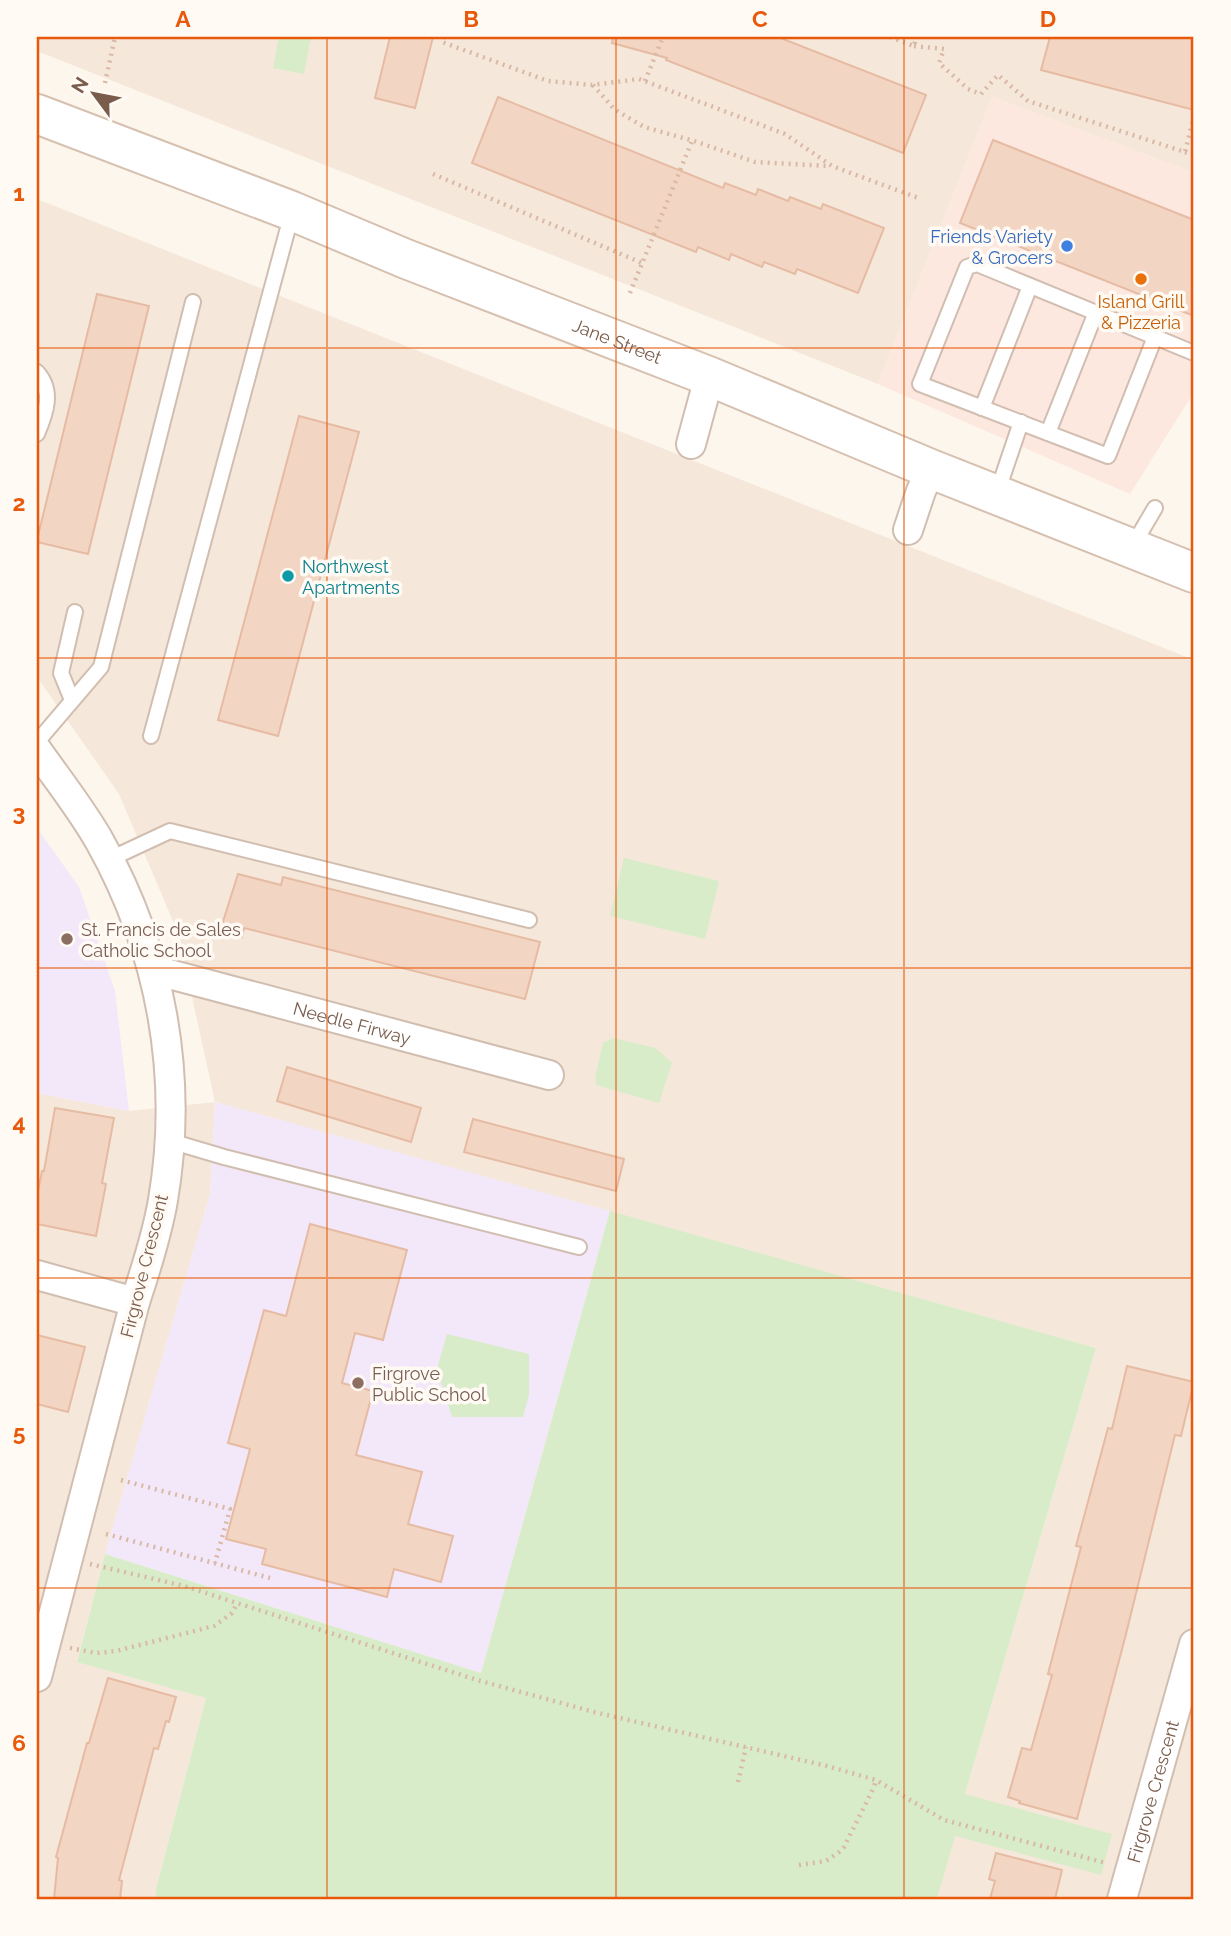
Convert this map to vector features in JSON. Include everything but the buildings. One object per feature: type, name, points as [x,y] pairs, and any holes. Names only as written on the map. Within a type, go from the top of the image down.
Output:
[{"type":"main road","name":"Jane Street","points":[[37,114],[711,377],[931,469],[1194,573]]},
{"type":"street","points":[[691,444],[711,377]]},
{"type":"street","points":[[908,530],[931,469]]},
{"type":"street","name":"Firgrove Crescent","points":[[37,750],[98,838],[135,915],[153,970],[166,1032],[171,1125],[163,1201],[151,1251],[135,1302],[69,1558],[44,1628],[37,1677]]},
{"type":"street","name":"Needle Firway","points":[[153,970],[549,1075]]},
{"type":"street","points":[[37,1275],[135,1302]]},
{"type":"street","name":"Firgrove Crescent","points":[[1122,1899],[1194,1644]]},
{"type":"lane","points":[[151,736],[292,212]]},
{"type":"lane","points":[[1155,337],[1108,456],[920,384],[967,267],[976,264],[1096,312],[1194,353]]},
{"type":"lane","points":[[982,408],[1030,286]]},
{"type":"lane","points":[[37,742],[101,667],[192,302]]},
{"type":"lane","points":[[1048,433],[1096,312]]},
{"type":"lane","points":[[37,372],[48,393],[37,434]]},
{"type":"lane","points":[[996,494],[1021,422]]},
{"type":"lane","points":[[1131,548],[1155,508]]},
{"type":"lane","points":[[72,700],[61,673],[75,612]]},
{"type":"lane","points":[[110,859],[170,831],[529,920]]},
{"type":"lane","points":[[170,1141],[579,1247]]},
{"type":"path","points":[[105,83],[115,37]]},
{"type":"path","points":[[444,37],[442,42],[548,81],[592,85],[639,79],[645,81],[785,134],[832,166],[921,199]]},
{"type":"path","points":[[645,81],[663,37]]},
{"type":"path","points":[[890,37],[914,46],[944,49],[939,63],[968,89],[981,94],[998,75],[1028,101],[1194,155]]},
{"type":"path","points":[[914,46],[916,37]]},
{"type":"path","points":[[592,85],[614,109],[644,127],[755,162],[832,166]]},
{"type":"path","points":[[1185,152],[1194,116]]},
{"type":"path","points":[[631,293],[692,141]]},
{"type":"path","points":[[433,174],[642,263]]},
{"type":"path","points":[[121,1480],[230,1509],[215,1563]]},
{"type":"path","points":[[106,1534],[270,1578]]},
{"type":"path","points":[[69,1558],[184,1586],[477,1680],[594,1712],[827,1766],[876,1780],[944,1820],[1130,1870]]},
{"type":"path","points":[[44,1628],[96,1653],[116,1651],[214,1626],[232,1613],[237,1603]]},
{"type":"path","points":[[738,1782],[746,1747]]},
{"type":"path","points":[[799,1865],[826,1861],[839,1852],[876,1780]]},
{"type":"shaded area","points":[[37,37],[1194,37],[1194,173],[992,97],[878,384],[37,51]]},
{"type":"shaded area","points":[[992,97],[1194,173],[1194,392],[1130,494],[878,384]]},
{"type":"shaded area","points":[[37,199],[1194,660],[1194,1899],[937,1899],[965,1794],[1096,1348],[215,1102],[178,933],[119,794],[37,677]]},
{"type":"shaded area","name":"St. Francis de Sales Catholic School","points":[[37,828],[79,887],[115,991],[129,1111],[37,1093]]},
{"type":"shaded area","points":[[37,1093],[129,1111],[215,1102],[210,1194],[105,1554],[77,1661],[206,1698],[156,1889],[156,1899],[37,1899]]},
{"type":"shaded area","name":"Firgrove Public School","points":[[215,1102],[610,1211],[481,1673],[105,1554],[210,1194]]},
{"type":"green space","points":[[279,37],[311,37],[304,74],[273,68]]},
{"type":"green space","points":[[624,858],[719,881],[705,939],[610,916]]},
{"type":"green space","points":[[613,1038],[656,1048],[672,1063],[659,1103],[596,1085],[595,1077],[603,1043]]},
{"type":"green space","points":[[610,1211],[1096,1348],[965,1794],[1112,1834],[1101,1875],[955,1836],[937,1899],[156,1899],[156,1889],[206,1698],[77,1662],[105,1554],[481,1673]]},
{"type":"green space","points":[[447,1334],[529,1354],[529,1395],[523,1417],[452,1417],[437,1369]]},
{"type":"place","name":"Friends Variety & Grocers","points":[[1067,246]]},
{"type":"place","name":"Island Grill & Pizzeria","points":[[1141,279]]},
{"type":"place","name":"Northwest Apartments","points":[[288,576]]},
{"type":"place","name":"St. Francis de Sales Catholic School","points":[[67,939]]},
{"type":"place","name":"Firgrove Public School","points":[[358,1383]]}]
